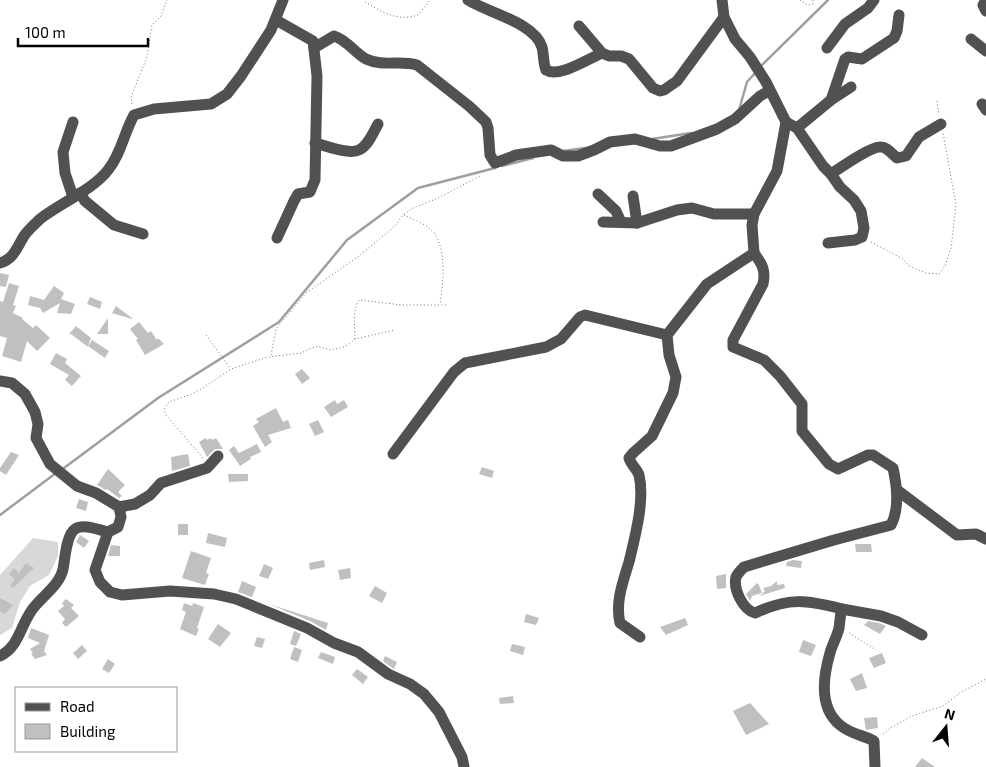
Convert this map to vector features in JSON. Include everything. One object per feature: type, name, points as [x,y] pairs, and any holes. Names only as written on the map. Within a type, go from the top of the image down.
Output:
[{"type":"street","points":[[468,0],[505,16],[535,35],[542,47],[546,70],[550,73],[558,73],[602,53]]},
{"type":"street","points":[[722,0],[724,17],[735,39],[750,57],[786,122],[797,128],[823,166],[840,187],[854,200],[861,211],[864,228],[862,237],[855,240],[828,243]]},
{"type":"street","points":[[827,48],[845,24],[868,8],[874,0]]},
{"type":"street","points":[[986,0],[983,5],[986,11]]},
{"type":"street","points":[[0,263],[9,260],[25,233],[40,219],[107,173],[116,160],[134,115],[154,110],[211,104],[226,94],[241,76],[276,20],[278,1]]},
{"type":"street","points":[[831,100],[845,59],[848,57],[862,59],[894,38],[896,36],[899,15]]},
{"type":"street","points":[[579,26],[602,53],[629,59],[654,88],[660,91],[677,81],[724,17]]},
{"type":"street","points":[[276,20],[313,41],[318,76],[316,159],[313,187],[310,192],[298,194],[277,238]]},
{"type":"street","points":[[314,48],[334,36],[340,38],[366,59],[383,64],[410,63],[417,65],[469,106],[486,122],[488,128],[488,148],[495,163],[516,155],[551,150],[563,156],[578,156],[610,142],[635,139],[660,146],[671,146],[717,129],[735,119],[760,96],[767,86]]},
{"type":"street","points":[[971,39],[986,51]]},
{"type":"street","points":[[797,128],[831,100],[851,87]]},
{"type":"street","points":[[72,122],[63,152],[65,173],[77,195],[114,225],[142,234]]},
{"type":"street","points":[[786,122],[777,171],[754,214],[752,225],[754,253],[764,268],[763,284],[733,340],[733,347],[764,360],[780,376],[802,404],[802,431],[829,464],[838,468],[868,455],[873,455],[893,468],[898,490],[895,515],[891,525],[744,567],[736,577],[741,603],[755,613],[795,600],[814,603],[881,616],[898,622],[922,635]]},
{"type":"street","points":[[315,144],[352,152],[358,151],[378,124]]},
{"type":"street","points":[[831,174],[876,147],[886,149],[897,158],[906,156],[919,137],[941,124]]},
{"type":"street","points":[[598,194],[616,211],[621,222]]},
{"type":"street","points":[[633,196],[637,223]]},
{"type":"street","points":[[603,222],[637,223],[677,210],[692,208],[714,214],[754,214]]},
{"type":"street","points":[[640,637],[620,622],[618,615],[620,590],[628,564],[640,504],[638,472],[631,464],[629,458],[632,453],[652,436],[673,393],[676,377],[669,355],[668,336],[707,284],[754,253]]},
{"type":"street","points":[[393,454],[454,372],[465,364],[546,347],[561,338],[580,317],[585,315],[668,336]]},
{"type":"street","points":[[0,381],[12,383],[25,394],[37,418],[36,438],[50,464],[77,486],[96,493],[119,507],[135,504],[150,495],[161,483],[207,468],[218,456]]},
{"type":"street","points":[[898,490],[936,521],[957,535],[976,534],[986,539]]},
{"type":"street","points":[[0,656],[17,640],[33,607],[59,580],[63,571],[64,557],[70,534],[74,529],[83,526],[108,532],[118,528],[121,516],[119,507]]},
{"type":"street","points":[[108,532],[95,570],[100,582],[110,592],[122,595],[170,591],[192,592],[236,599],[358,652],[388,674],[410,684],[424,694],[439,712],[462,757],[464,767]]},
{"type":"street","points":[[842,609],[839,629],[830,652],[826,672],[826,709],[838,724],[847,731],[874,741],[875,767]]},
{"type":"path","points":[[134,115],[131,97],[147,57],[152,25],[162,16],[167,0]]},
{"type":"path","points":[[366,2],[382,12],[401,18],[418,15],[430,0]]},
{"type":"path","points":[[800,0],[808,5],[813,4],[813,0]]},
{"type":"path","points":[[862,237],[903,259],[908,265],[926,273],[939,274],[945,266],[951,248],[956,205],[937,101]]},
{"type":"path","points":[[271,356],[276,329],[306,293],[359,256],[413,208],[436,199],[480,176]]},
{"type":"path","points":[[403,215],[427,226],[435,234],[440,248],[443,267],[440,305]]},
{"type":"path","points":[[355,339],[355,311],[359,300],[402,305],[447,305]]},
{"type":"path","points":[[207,468],[203,458],[166,415],[164,409],[169,402],[203,388],[231,369],[271,356],[301,353],[309,348],[318,346],[329,350],[341,348],[355,339],[395,330]]},
{"type":"path","points":[[206,335],[231,369]]},
{"type":"path","points":[[839,629],[855,636],[876,650]]},
{"type":"path","points":[[874,741],[892,727],[912,716],[943,706],[960,693],[986,678]]},
{"type":"shaded area","points":[[33,538],[58,542],[58,556],[49,575],[30,586],[20,602],[12,628],[0,635],[0,575]]},
{"type":"building","points":[[0,273],[9,275],[6,287],[0,286]]},
{"type":"building","points":[[9,283],[19,286],[13,305],[16,306],[13,313],[23,318],[33,328],[36,325],[50,338],[37,351],[27,341],[21,362],[2,356],[7,338],[0,336],[0,301],[3,302]]},
{"type":"building","points":[[54,286],[64,293],[61,299],[75,304],[71,314],[57,313],[60,303],[43,313],[40,308],[28,305],[30,296],[44,300]]},
{"type":"building","points":[[90,297],[102,302],[100,309],[87,304]]},
{"type":"building","points":[[116,306],[132,318],[132,319],[112,313]]},
{"type":"building","points":[[108,318],[108,334],[97,334]]},
{"type":"building","points":[[139,322],[148,333],[151,331],[156,339],[159,339],[164,344],[145,355],[136,340],[138,339],[130,329]]},
{"type":"building","points":[[76,326],[91,338],[88,347],[69,334]]},
{"type":"building","points":[[92,340],[109,351],[105,358],[88,346]]},
{"type":"building","points":[[56,353],[67,359],[65,363],[81,376],[72,386],[65,380],[69,375],[50,364]]},
{"type":"building","points":[[302,369],[310,378],[302,384],[295,374]]},
{"type":"building","points":[[335,400],[337,404],[344,400],[348,407],[331,417],[324,407]]},
{"type":"building","points":[[276,408],[283,422],[288,420],[291,428],[268,435],[272,442],[265,447],[253,426],[259,422],[256,419]]},
{"type":"building","points":[[318,420],[324,432],[315,436],[309,424]]},
{"type":"building","points":[[206,438],[207,440],[211,438],[212,440],[216,438],[223,449],[215,449],[207,457],[199,442]]},
{"type":"building","points":[[257,444],[261,452],[250,457],[251,459],[240,466],[229,450],[234,446],[239,453]]},
{"type":"building","points":[[11,452],[19,455],[6,475],[0,471],[0,468]]},
{"type":"building","points":[[188,454],[190,466],[172,471],[171,457]]},
{"type":"building","points":[[482,467],[494,471],[492,478],[479,474]]},
{"type":"building","points":[[108,469],[125,485],[118,492],[122,496],[119,498],[107,489],[97,485]]},
{"type":"building","points":[[228,474],[248,474],[248,481],[229,482]]},
{"type":"building","points":[[79,499],[88,502],[86,511],[76,508]]},
{"type":"building","points":[[178,524],[188,524],[188,535],[178,535]]},
{"type":"building","points":[[208,533],[227,538],[225,547],[206,543]]},
{"type":"building","points":[[80,535],[89,541],[84,548],[76,542]]},
{"type":"building","points":[[855,544],[871,544],[872,552],[856,552]]},
{"type":"building","points":[[111,545],[120,546],[120,556],[108,556]]},
{"type":"building","points":[[191,551],[211,558],[206,573],[209,574],[205,585],[182,578]]},
{"type":"building","points":[[324,560],[325,567],[310,570],[309,563]]},
{"type":"building","points":[[793,560],[802,561],[801,568],[786,566],[787,562]]},
{"type":"building","points":[[26,563],[34,568],[13,588],[10,586],[15,579],[9,574],[14,568],[19,573]]},
{"type":"building","points":[[264,564],[273,568],[268,579],[259,576]]},
{"type":"building","points":[[350,568],[351,578],[340,580],[338,570]]},
{"type":"building","points":[[726,574],[726,588],[717,589],[716,576]]},
{"type":"building","points":[[242,581],[256,587],[252,597],[238,592]]},
{"type":"building","points":[[777,581],[777,585],[784,584],[785,588],[760,596],[765,591],[763,588],[771,586]]},
{"type":"building","points":[[757,583],[762,593],[752,596],[750,601],[746,594]]},
{"type":"building","points":[[375,586],[387,593],[382,603],[369,596]]},
{"type":"building","points":[[0,598],[13,605],[5,614],[0,612]]},
{"type":"building","points":[[66,599],[74,605],[71,608],[79,616],[66,627],[62,623],[65,619],[58,611],[64,606],[62,603]]},
{"type":"building","points":[[184,603],[192,606],[193,603],[204,607],[196,636],[180,629],[186,612],[182,610]]},
{"type":"building","points":[[269,604],[328,623],[326,630],[310,621]]},
{"type":"building","points":[[526,614],[539,618],[536,625],[524,622]]},
{"type":"building","points":[[685,618],[688,625],[666,635],[660,627]]},
{"type":"building","points":[[868,621],[886,626],[880,634],[864,625]]},
{"type":"building","points":[[218,624],[231,633],[220,647],[208,639]]},
{"type":"building","points":[[31,628],[49,635],[44,651],[47,655],[35,659],[31,654],[33,653],[30,649],[40,643],[28,638]]},
{"type":"building","points":[[294,631],[301,634],[296,646],[290,644]]},
{"type":"building","points":[[257,637],[265,639],[262,648],[254,646]]},
{"type":"building","points":[[803,640],[816,645],[811,656],[799,652]]},
{"type":"building","points":[[512,644],[525,647],[523,655],[510,651]]},
{"type":"building","points":[[82,645],[87,651],[78,659],[73,653]]},
{"type":"building","points":[[294,647],[302,650],[298,662],[290,659]]},
{"type":"building","points":[[321,652],[335,657],[333,664],[318,658]]},
{"type":"building","points":[[882,653],[886,663],[874,668],[869,658]]},
{"type":"building","points":[[385,656],[397,662],[394,669],[383,661]]},
{"type":"building","points":[[108,659],[115,664],[109,673],[102,669]]},
{"type":"building","points":[[357,669],[368,677],[363,684],[352,675]]},
{"type":"building","points":[[862,673],[867,688],[856,691],[850,679]]},
{"type":"building","points":[[513,696],[514,703],[500,704],[499,698]]},
{"type":"building","points":[[750,703],[769,724],[746,735],[733,711]]},
{"type":"building","points":[[877,717],[878,728],[866,730],[864,718]]},
{"type":"building","points":[[922,758],[935,767],[915,767]]},
{"type":"waterway","points":[[761,66],[828,0]]},
{"type":"waterway","points":[[739,110],[747,82],[756,72]]},
{"type":"waterway","points":[[652,139],[691,133]]},
{"type":"waterway","points":[[563,151],[585,148]]},
{"type":"waterway","points":[[502,166],[533,158]]},
{"type":"waterway","points":[[64,468],[158,398],[279,322],[347,240],[418,188],[495,168]]},
{"type":"waterway","points":[[0,515],[56,473]]}]
